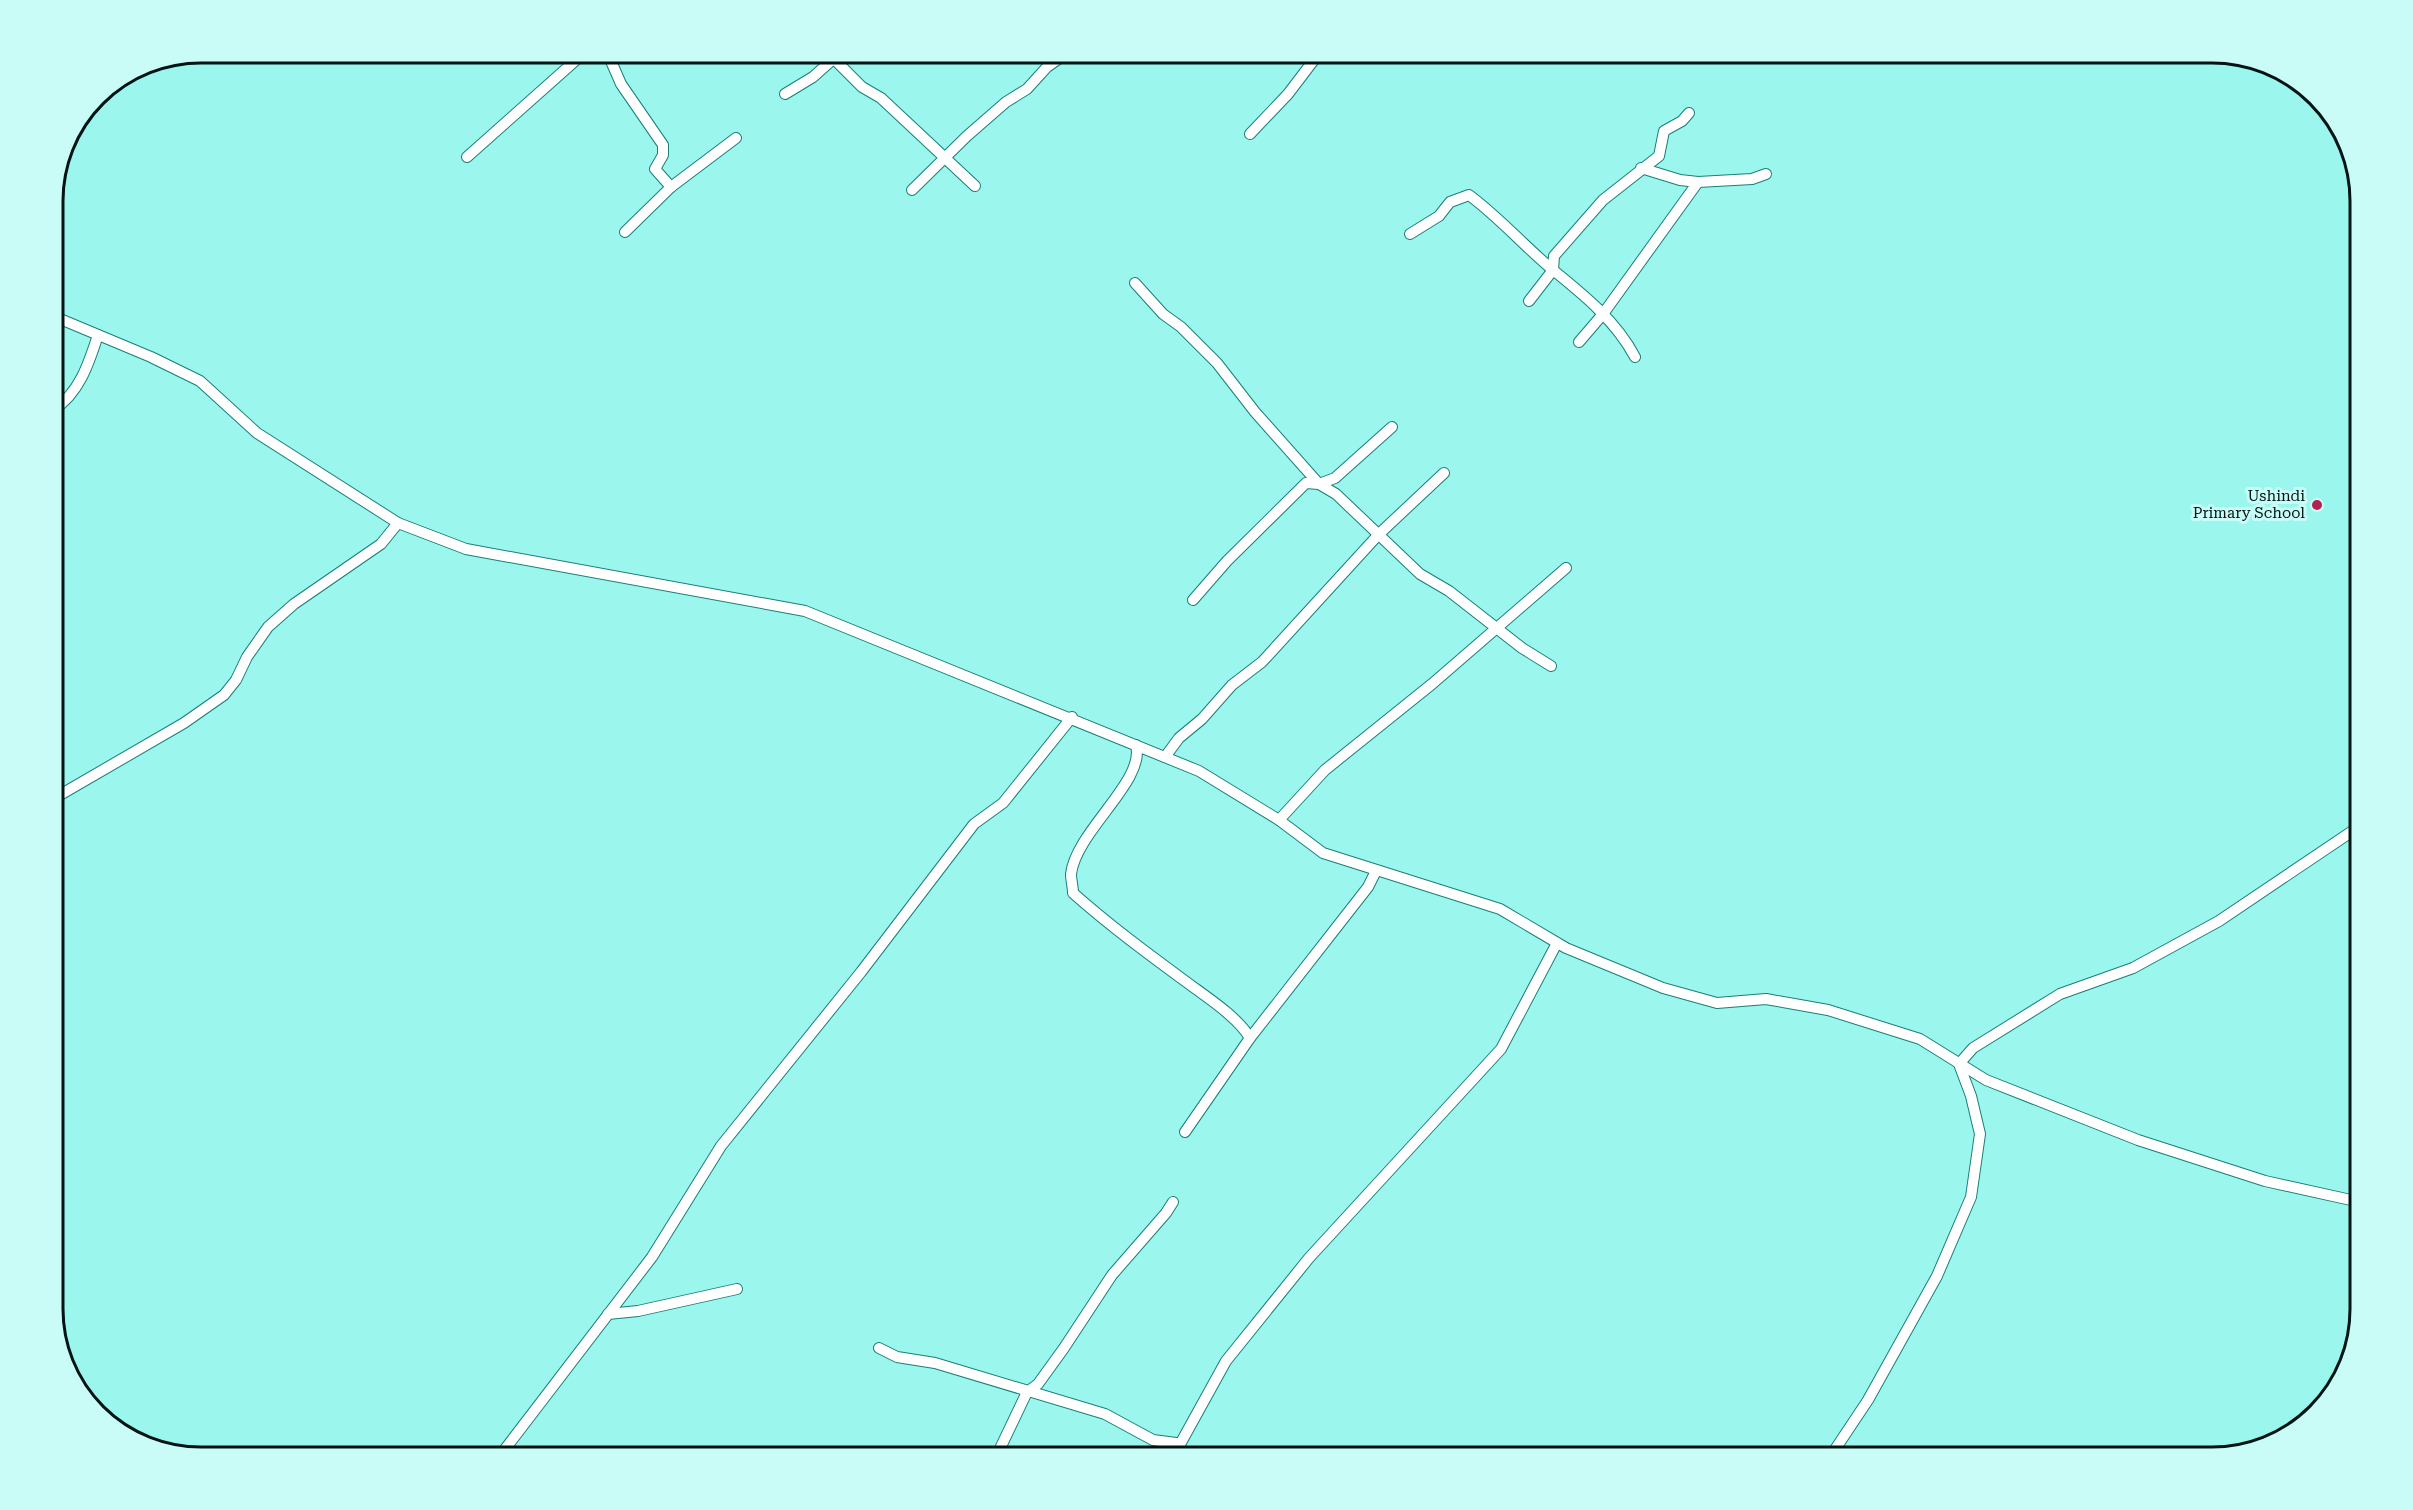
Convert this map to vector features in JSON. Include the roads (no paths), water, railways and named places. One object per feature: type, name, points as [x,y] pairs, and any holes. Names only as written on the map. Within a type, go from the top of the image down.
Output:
[{"type":"street","points":[[467,158],[573,63]]},
{"type":"street","points":[[612,63],[621,84],[663,145],[663,156],[655,169],[671,187]]},
{"type":"street","points":[[785,94],[824,63]]},
{"type":"street","points":[[841,63],[862,87],[881,98],[924,141],[946,158],[975,186]]},
{"type":"street","points":[[912,190],[967,136],[1006,102],[1027,89],[1053,63]]},
{"type":"street","points":[[1250,134],[1288,94],[1312,63]]},
{"type":"street","points":[[1529,301],[1553,270],[1554,256],[1603,200],[1659,156],[1664,131],[1682,122],[1689,112]]},
{"type":"street","points":[[625,232],[671,187],[736,138]]},
{"type":"street","points":[[1641,168],[1680,180],[1698,182],[1752,179],[1766,174]]},
{"type":"street","points":[[1580,342],[1604,314],[1698,182]]},
{"type":"street","points":[[1410,234],[1439,216],[1450,202],[1469,195],[1515,232],[1553,270],[1570,282],[1604,314],[1628,343],[1635,357]]},
{"type":"street","points":[[1135,283],[1163,314],[1181,327],[1217,363],[1269,429],[1319,484],[1336,494],[1420,574],[1449,591],[1551,666]]},
{"type":"street","points":[[63,320],[200,381],[257,433],[398,523],[466,549],[805,611],[1072,717],[1199,771],[1279,820],[1323,853],[1500,909],[1557,943],[1663,988],[1716,1003],[1766,999],[1828,1010],[1920,1039],[1986,1080],[2138,1140],[2265,1181],[2350,1200]]},
{"type":"street","points":[[63,404],[78,384],[98,335]]},
{"type":"street","points":[[1193,600],[1227,561],[1306,483],[1319,484],[1335,478],[1392,427]]},
{"type":"street","points":[[1165,757],[1179,738],[1202,719],[1232,685],[1262,662],[1379,534],[1444,473]]},
{"type":"street","points":[[63,793],[184,723],[224,695],[236,680],[247,657],[268,627],[294,604],[381,544],[398,523]]},
{"type":"street","points":[[1279,820],[1325,770],[1432,684],[1566,568]]},
{"type":"street","points":[[507,1447],[652,1257],[721,1146],[861,972],[974,824],[1003,803],[1072,717]]},
{"type":"street","points":[[1137,745],[1139,756],[1134,768],[1118,796],[1101,814],[1081,849],[1071,874],[1073,893],[1096,914],[1211,1000],[1246,1030],[1250,1038]]},
{"type":"street","points":[[1959,1064],[1983,1041],[2060,994],[2133,968],[2219,921],[2350,833]]},
{"type":"street","points":[[1185,1131],[1250,1038],[1368,887],[1376,871]]},
{"type":"street","points":[[1179,1447],[1226,1361],[1309,1258],[1501,1049],[1557,943]]},
{"type":"street","points":[[1837,1447],[1868,1400],[1936,1276],[1971,1197],[1980,1134],[1971,1096],[1959,1064]]},
{"type":"street","points":[[1001,1447],[1027,1392],[1038,1384],[1058,1357],[1112,1275],[1173,1202]]},
{"type":"street","points":[[608,1314],[615,1311],[638,1311],[737,1289]]},
{"type":"street","points":[[879,1348],[897,1357],[935,1363],[1105,1414],[1154,1440],[1176,1443]]},
{"type":"place","name":"Ushindi Primary School","points":[[2317,505]]}]
